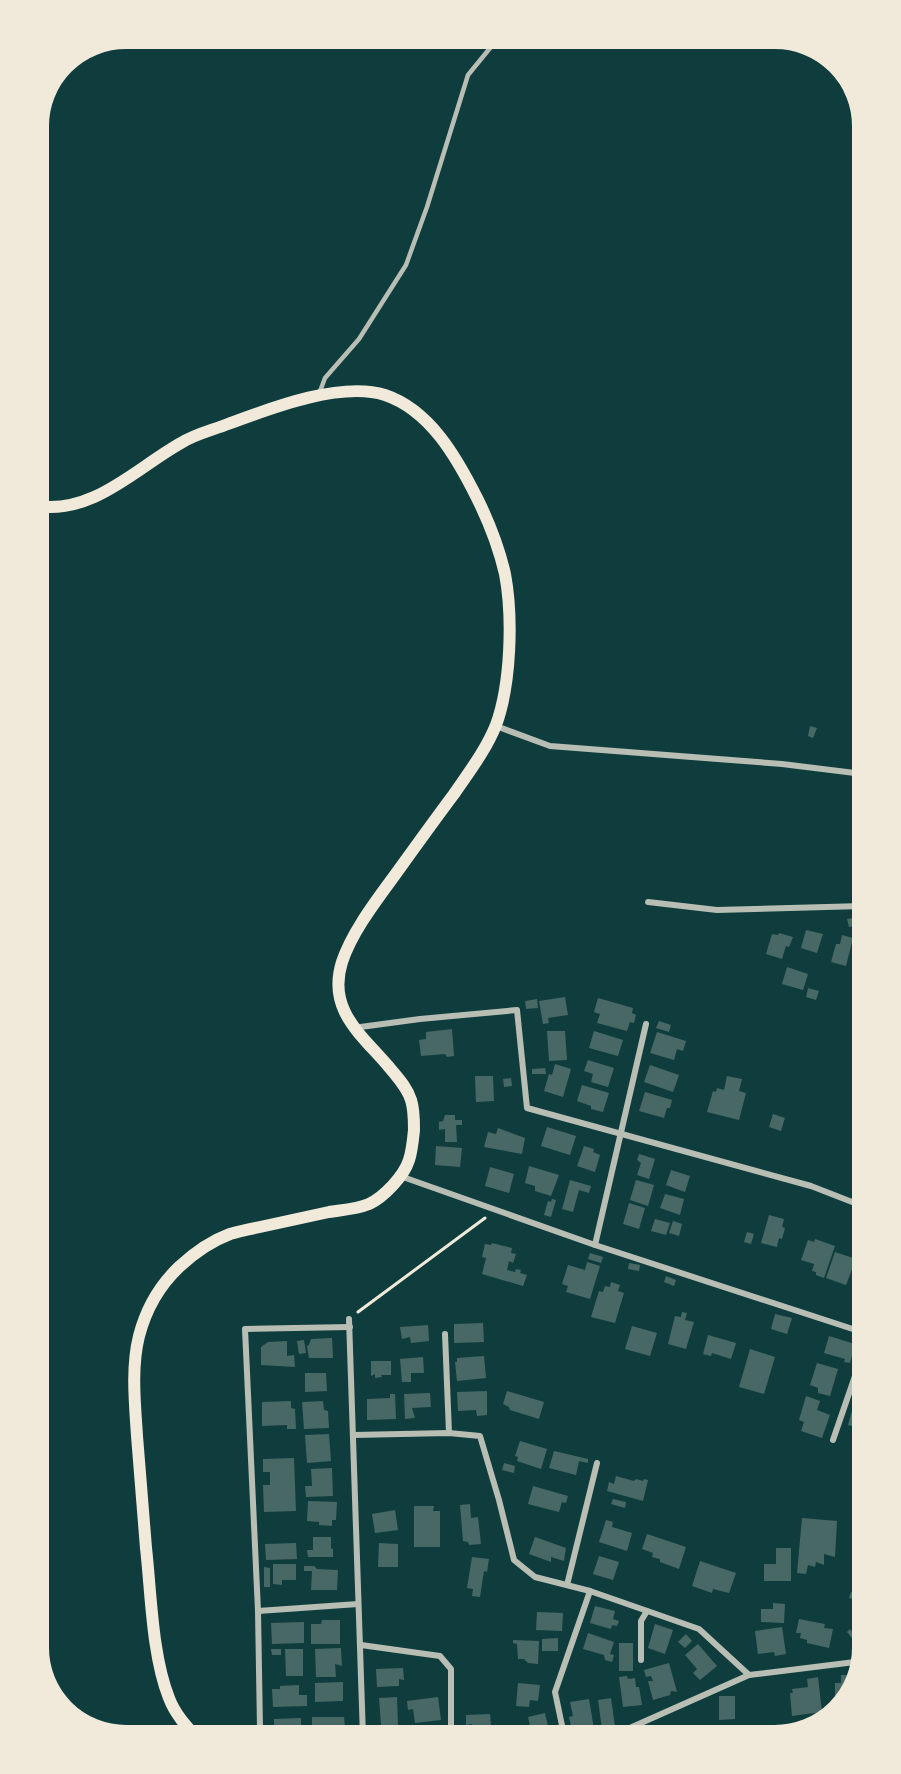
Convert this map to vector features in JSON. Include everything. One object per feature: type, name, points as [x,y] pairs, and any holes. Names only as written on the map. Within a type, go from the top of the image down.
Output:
[{"type":"main road","points":[[45,507],[70,505],[95,498],[185,440],[267,410],[318,396],[354,391],[377,393],[399,400],[435,430],[457,463],[476,495],[492,533],[504,571],[508,600],[506,682],[495,726],[477,761],[385,889],[350,943],[340,969],[341,1005],[353,1028],[403,1084],[412,1102],[414,1121],[410,1158],[399,1176],[382,1196],[371,1203],[231,1234],[201,1248],[159,1288],[139,1336],[135,1362],[134,1399],[156,1641],[162,1677],[169,1699],[181,1721],[189,1729]]},
{"type":"street","points":[[495,726],[550,746],[782,764],[856,773]]},
{"type":"street","points":[[648,902],[717,910],[856,906]]},
{"type":"street","points":[[353,1028],[518,1010],[527,1108],[811,1186],[856,1204]]},
{"type":"street","points":[[595,1245],[646,1024]]},
{"type":"street","points":[[399,1176],[595,1245],[856,1330]]},
{"type":"street","points":[[349,1319],[363,1729]]},
{"type":"street","points":[[260,1729],[258,1611],[245,1329],[350,1327]]},
{"type":"street","points":[[445,1334],[449,1433]]},
{"type":"street","points":[[833,1440],[856,1373]]},
{"type":"street","points":[[354,1435],[449,1433],[480,1436],[514,1560],[535,1576],[590,1591],[699,1629],[749,1675]]},
{"type":"street","points":[[567,1585],[597,1463]]},
{"type":"street","points":[[563,1729],[555,1692],[590,1591]]},
{"type":"street","points":[[258,1611],[358,1604]]},
{"type":"street","points":[[641,1660],[641,1621],[647,1611]]},
{"type":"street","points":[[360,1645],[440,1656],[451,1669],[452,1729]]},
{"type":"street","points":[[628,1729],[749,1675],[854,1662]]},
{"type":"lane","points":[[318,396],[325,378],[359,339],[406,266],[468,75],[493,45]]},
{"type":"path","points":[[349,1319],[496,1210]]},
{"type":"building","points":[[810,726],[817,728],[813,738],[808,736]]},
{"type":"building","points":[[856,918],[856,926],[849,927],[847,919]]},
{"type":"building","points":[[806,930],[823,934],[817,953],[801,948]]},
{"type":"building","points":[[779,933],[793,937],[789,947],[786,946],[782,959],[766,954],[772,934],[778,935]]},
{"type":"building","points":[[842,935],[853,938],[846,966],[831,962],[836,944],[840,944]]},
{"type":"building","points":[[787,967],[808,974],[803,990],[782,984]]},
{"type":"building","points":[[808,988],[819,991],[816,1000],[806,997]]},
{"type":"building","points":[[565,997],[568,1015],[548,1018],[549,1023],[543,1024],[539,1001]]},
{"type":"building","points":[[598,998],[633,1008],[632,1013],[636,1015],[634,1023],[630,1022],[627,1031],[597,1023],[600,1014],[594,1012]]},
{"type":"building","points":[[537,999],[538,1008],[526,1009],[525,1001]]},
{"type":"building","points":[[659,1021],[671,1025],[669,1032],[656,1028]]},
{"type":"building","points":[[452,1029],[454,1056],[447,1057],[445,1054],[421,1056],[419,1040],[426,1039],[426,1032]]},
{"type":"building","points":[[547,1031],[565,1031],[567,1060],[549,1061]]},
{"type":"building","points":[[594,1031],[623,1040],[618,1056],[589,1048]]},
{"type":"building","points":[[657,1032],[686,1041],[683,1051],[677,1049],[674,1060],[650,1053]]},
{"type":"building","points":[[588,1060],[614,1068],[608,1087],[591,1082],[593,1074],[584,1071]]},
{"type":"building","points":[[555,1064],[571,1069],[563,1097],[544,1091]]},
{"type":"building","points":[[650,1065],[679,1075],[673,1092],[644,1082]]},
{"type":"building","points":[[545,1068],[546,1074],[532,1074],[532,1069]]},
{"type":"building","points":[[475,1076],[493,1076],[494,1101],[476,1102]]},
{"type":"building","points":[[727,1076],[742,1079],[739,1091],[746,1093],[739,1120],[707,1112],[713,1091],[716,1092],[717,1088],[724,1090]]},
{"type":"building","points":[[511,1078],[512,1086],[504,1087],[503,1079]]},
{"type":"building","points":[[582,1085],[609,1093],[603,1112],[591,1109],[591,1106],[577,1101]]},
{"type":"building","points":[[645,1092],[672,1100],[664,1118],[639,1111]]},
{"type":"building","points":[[773,1114],[785,1118],[781,1131],[769,1127]]},
{"type":"building","points":[[445,1115],[455,1115],[455,1120],[462,1120],[462,1125],[456,1125],[457,1142],[445,1142],[445,1129],[439,1130],[439,1122],[443,1121]]},
{"type":"building","points":[[547,1127],[576,1136],[570,1155],[541,1146]]},
{"type":"building","points":[[498,1128],[525,1138],[522,1154],[484,1147],[488,1132],[496,1134]]},
{"type":"building","points":[[436,1146],[462,1148],[460,1167],[435,1165]]},
{"type":"building","points":[[584,1146],[594,1149],[593,1152],[600,1155],[595,1172],[577,1166]]},
{"type":"building","points":[[639,1154],[655,1159],[649,1179],[637,1175],[641,1163],[637,1160]]},
{"type":"building","points":[[529,1166],[559,1175],[551,1196],[535,1191],[535,1186],[525,1183]]},
{"type":"building","points":[[490,1167],[514,1174],[509,1193],[485,1186]]},
{"type":"building","points":[[671,1170],[690,1176],[685,1192],[666,1185]]},
{"type":"building","points":[[570,1180],[591,1186],[589,1193],[579,1190],[573,1212],[562,1209]]},
{"type":"building","points":[[636,1180],[654,1185],[648,1206],[630,1200]]},
{"type":"building","points":[[665,1194],[684,1199],[680,1215],[660,1208]]},
{"type":"building","points":[[552,1199],[556,1200],[551,1217],[544,1215],[548,1201],[551,1202]]},
{"type":"building","points":[[629,1203],[645,1208],[639,1229],[623,1224]]},
{"type":"building","points":[[769,1215],[784,1219],[782,1227],[785,1228],[777,1247],[761,1243]]},
{"type":"building","points":[[655,1219],[670,1223],[666,1235],[651,1231]]},
{"type":"building","points":[[673,1221],[682,1224],[679,1236],[669,1233]]},
{"type":"building","points":[[747,1232],[754,1234],[751,1244],[744,1242]]},
{"type":"building","points":[[815,1239],[835,1246],[824,1278],[812,1271],[814,1264],[801,1260],[808,1240],[814,1242]]},
{"type":"building","points":[[492,1243],[512,1248],[511,1253],[516,1254],[513,1263],[509,1261],[507,1270],[515,1272],[516,1269],[521,1270],[520,1273],[527,1275],[523,1286],[482,1274],[486,1258],[482,1257],[485,1244],[491,1245]]},
{"type":"building","points":[[835,1252],[856,1259],[846,1285],[826,1278]]},
{"type":"building","points":[[590,1253],[603,1257],[601,1263],[588,1259]]},
{"type":"building","points":[[587,1262],[600,1266],[590,1299],[566,1292],[568,1286],[562,1284],[568,1265],[585,1270]]},
{"type":"building","points":[[629,1263],[640,1265],[639,1271],[628,1269]]},
{"type":"building","points":[[666,1276],[676,1280],[674,1286],[664,1282]]},
{"type":"building","points":[[611,1282],[620,1285],[618,1291],[624,1293],[615,1323],[591,1317],[599,1291],[603,1292],[605,1286],[610,1287]]},
{"type":"building","points":[[682,1312],[687,1313],[685,1320],[694,1322],[686,1349],[668,1344],[675,1316],[681,1317]]},
{"type":"building","points":[[775,1314],[792,1318],[787,1334],[771,1329]]},
{"type":"building","points":[[483,1323],[484,1342],[454,1343],[454,1324]]},
{"type":"building","points":[[428,1325],[429,1341],[411,1343],[410,1337],[402,1339],[400,1327]]},
{"type":"building","points":[[632,1326],[657,1333],[650,1356],[625,1349]]},
{"type":"building","points":[[708,1335],[736,1343],[731,1359],[712,1353],[711,1356],[703,1354]]},
{"type":"building","points":[[829,1336],[855,1344],[850,1363],[844,1362],[845,1359],[824,1353]]},
{"type":"building","points":[[332,1338],[333,1358],[309,1358],[307,1346],[311,1339]]},
{"type":"building","points":[[304,1340],[306,1353],[299,1354],[297,1341]]},
{"type":"building","points":[[287,1341],[287,1356],[294,1355],[295,1367],[261,1365],[261,1347],[268,1342]]},
{"type":"building","points":[[750,1349],[775,1357],[764,1394],[739,1387]]},
{"type":"building","points":[[484,1356],[486,1378],[457,1381],[455,1362],[457,1358]]},
{"type":"building","points":[[423,1357],[424,1373],[411,1373],[411,1382],[402,1382],[400,1359]]},
{"type":"building","points":[[371,1361],[391,1361],[391,1375],[381,1375],[382,1377],[375,1378],[375,1374],[371,1376]]},
{"type":"building","points":[[817,1363],[838,1369],[830,1396],[818,1393],[818,1388],[810,1385]]},
{"type":"building","points":[[305,1373],[326,1373],[327,1391],[305,1392]]},
{"type":"building","points":[[487,1391],[487,1415],[477,1416],[476,1410],[458,1411],[457,1392]]},
{"type":"building","points":[[507,1391],[544,1402],[539,1419],[510,1410],[503,1404]]},
{"type":"building","points":[[430,1393],[431,1407],[412,1408],[415,1418],[405,1419],[404,1394]]},
{"type":"building","points":[[390,1394],[395,1394],[396,1419],[367,1420],[367,1399],[390,1398]]},
{"type":"building","points":[[806,1396],[820,1401],[817,1410],[830,1415],[822,1438],[801,1431],[804,1422],[799,1420]]},
{"type":"building","points":[[291,1401],[291,1408],[295,1409],[296,1429],[287,1429],[287,1425],[262,1426],[262,1402]]},
{"type":"building","points":[[323,1401],[324,1410],[328,1411],[329,1428],[304,1429],[302,1402]]},
{"type":"building","points":[[853,1407],[856,1408],[856,1427],[848,1425]]},
{"type":"building","points":[[329,1434],[331,1461],[307,1463],[305,1435]]},
{"type":"building","points":[[520,1441],[547,1449],[541,1469],[517,1461],[518,1457],[515,1456]]},
{"type":"building","points":[[554,1451],[588,1459],[588,1463],[579,1461],[576,1475],[549,1468]]},
{"type":"building","points":[[294,1458],[296,1511],[264,1512],[263,1485],[270,1485],[270,1472],[263,1472],[263,1459]]},
{"type":"building","points":[[504,1463],[515,1466],[514,1473],[502,1470]]},
{"type":"building","points":[[332,1468],[333,1496],[306,1497],[305,1486],[312,1486],[311,1469]]},
{"type":"building","points":[[616,1476],[634,1481],[636,1479],[648,1480],[643,1501],[607,1491],[609,1482],[614,1484]]},
{"type":"building","points":[[533,1486],[568,1496],[566,1503],[562,1502],[559,1512],[528,1504]]},
{"type":"building","points":[[613,1499],[626,1502],[625,1508],[611,1504]]},
{"type":"building","points":[[308,1501],[337,1502],[336,1520],[332,1520],[332,1526],[307,1521]]},
{"type":"building","points":[[470,1504],[471,1518],[478,1517],[481,1544],[469,1545],[468,1542],[463,1541],[460,1505]]},
{"type":"building","points":[[414,1506],[434,1506],[433,1511],[440,1511],[440,1547],[414,1547]]},
{"type":"building","points":[[395,1510],[398,1530],[375,1533],[372,1514]]},
{"type":"building","points":[[802,1518],[837,1521],[835,1557],[824,1554],[824,1565],[816,1562],[815,1567],[808,1565],[806,1574],[797,1573]]},
{"type":"building","points":[[606,1520],[613,1522],[612,1527],[632,1533],[627,1551],[599,1542]]},
{"type":"building","points":[[647,1534],[686,1547],[679,1569],[660,1562],[660,1559],[652,1557],[653,1553],[642,1549]]},
{"type":"building","points":[[313,1537],[331,1537],[333,1557],[308,1557],[307,1550],[313,1550]]},
{"type":"building","points":[[535,1537],[566,1548],[564,1561],[551,1557],[551,1562],[529,1554]]},
{"type":"building","points":[[296,1543],[297,1559],[266,1560],[265,1544]]},
{"type":"building","points":[[379,1543],[398,1544],[398,1567],[378,1567]]},
{"type":"building","points":[[776,1548],[791,1548],[791,1581],[764,1581],[764,1564],[776,1564]]},
{"type":"building","points":[[599,1556],[619,1562],[613,1580],[593,1574]]},
{"type":"building","points":[[472,1557],[489,1559],[487,1572],[484,1571],[480,1597],[472,1596],[473,1589],[467,1588]]},
{"type":"building","points":[[700,1561],[736,1573],[729,1593],[713,1589],[712,1593],[692,1586]]},
{"type":"building","points":[[273,1564],[296,1564],[296,1580],[282,1580],[282,1585],[273,1584]]},
{"type":"building","points":[[304,1566],[338,1570],[337,1590],[311,1590],[312,1571],[304,1571]]},
{"type":"building","points":[[264,1567],[270,1568],[270,1587],[264,1587]]},
{"type":"building","points":[[851,1592],[856,1593],[856,1600],[849,1598]]},
{"type":"building","points":[[773,1603],[785,1604],[784,1623],[761,1622],[761,1609],[773,1609]]},
{"type":"building","points":[[595,1606],[615,1611],[613,1619],[619,1621],[617,1626],[612,1625],[611,1629],[590,1623]]},
{"type":"building","points":[[537,1612],[563,1613],[562,1631],[536,1630]]},
{"type":"building","points":[[799,1619],[825,1624],[824,1628],[833,1629],[829,1648],[807,1643],[807,1640],[800,1638],[801,1633],[796,1633]]},
{"type":"building","points":[[322,1620],[340,1620],[340,1644],[311,1644],[311,1624],[321,1624]]},
{"type":"building","points":[[304,1622],[304,1643],[272,1644],[271,1623]]},
{"type":"building","points":[[655,1624],[673,1630],[665,1654],[648,1648]]},
{"type":"building","points":[[782,1627],[786,1654],[775,1656],[774,1652],[758,1654],[755,1631]]},
{"type":"building","points":[[850,1629],[856,1636],[856,1643],[847,1632]]},
{"type":"building","points":[[588,1633],[614,1642],[610,1654],[614,1655],[612,1662],[605,1660],[604,1655],[583,1649]]},
{"type":"building","points":[[686,1634],[692,1641],[685,1648],[678,1642]]},
{"type":"building","points":[[558,1638],[558,1651],[542,1651],[542,1639]]},
{"type":"building","points":[[513,1640],[539,1641],[538,1664],[518,1659],[517,1644],[513,1643]]},
{"type":"building","points":[[619,1643],[633,1643],[633,1671],[619,1671]]},
{"type":"building","points":[[698,1644],[717,1666],[700,1680],[693,1673],[697,1669],[685,1655]]},
{"type":"building","points":[[341,1648],[342,1666],[335,1664],[336,1677],[316,1677],[315,1649]]},
{"type":"building","points":[[271,1649],[281,1649],[281,1655],[272,1655]]},
{"type":"building","points":[[285,1649],[303,1649],[303,1676],[286,1676]]},
{"type":"building","points":[[669,1663],[677,1692],[671,1691],[670,1695],[653,1700],[648,1681],[653,1681],[651,1676],[646,1677],[644,1670]]},
{"type":"building","points":[[403,1668],[404,1680],[399,1679],[399,1686],[377,1687],[376,1669]]},
{"type":"building","points":[[841,1675],[851,1675],[835,1702],[835,1683],[841,1683]]},
{"type":"building","points":[[627,1676],[628,1679],[635,1678],[642,1705],[623,1707],[619,1677]]},
{"type":"building","points":[[818,1677],[822,1712],[792,1716],[790,1693],[793,1693],[792,1689],[808,1687],[807,1679]]},
{"type":"building","points":[[343,1682],[343,1701],[315,1702],[315,1683]]},
{"type":"building","points":[[518,1683],[540,1685],[538,1701],[530,1700],[529,1707],[516,1706]]},
{"type":"building","points":[[299,1685],[299,1695],[307,1695],[307,1706],[273,1707],[272,1689]]},
{"type":"building","points":[[719,1696],[735,1696],[735,1719],[719,1720]]},
{"type":"building","points":[[397,1697],[398,1725],[381,1725],[379,1698]]},
{"type":"building","points":[[438,1697],[441,1720],[415,1723],[413,1709],[408,1710],[407,1701]]},
{"type":"building","points":[[611,1698],[615,1727],[602,1729],[598,1700]]},
{"type":"building","points":[[589,1699],[594,1729],[572,1729],[569,1717],[573,1716],[570,1702]]},
{"type":"building","points":[[545,1713],[549,1729],[531,1729],[528,1717]]},
{"type":"building","points":[[490,1714],[491,1729],[472,1729],[472,1724],[466,1725],[466,1715]]},
{"type":"building","points":[[312,1717],[344,1717],[345,1729],[312,1729]]},
{"type":"building","points":[[301,1718],[301,1729],[274,1729],[274,1719]]},
{"type":"building","points":[[688,1727],[688,1729],[657,1729]]}]
